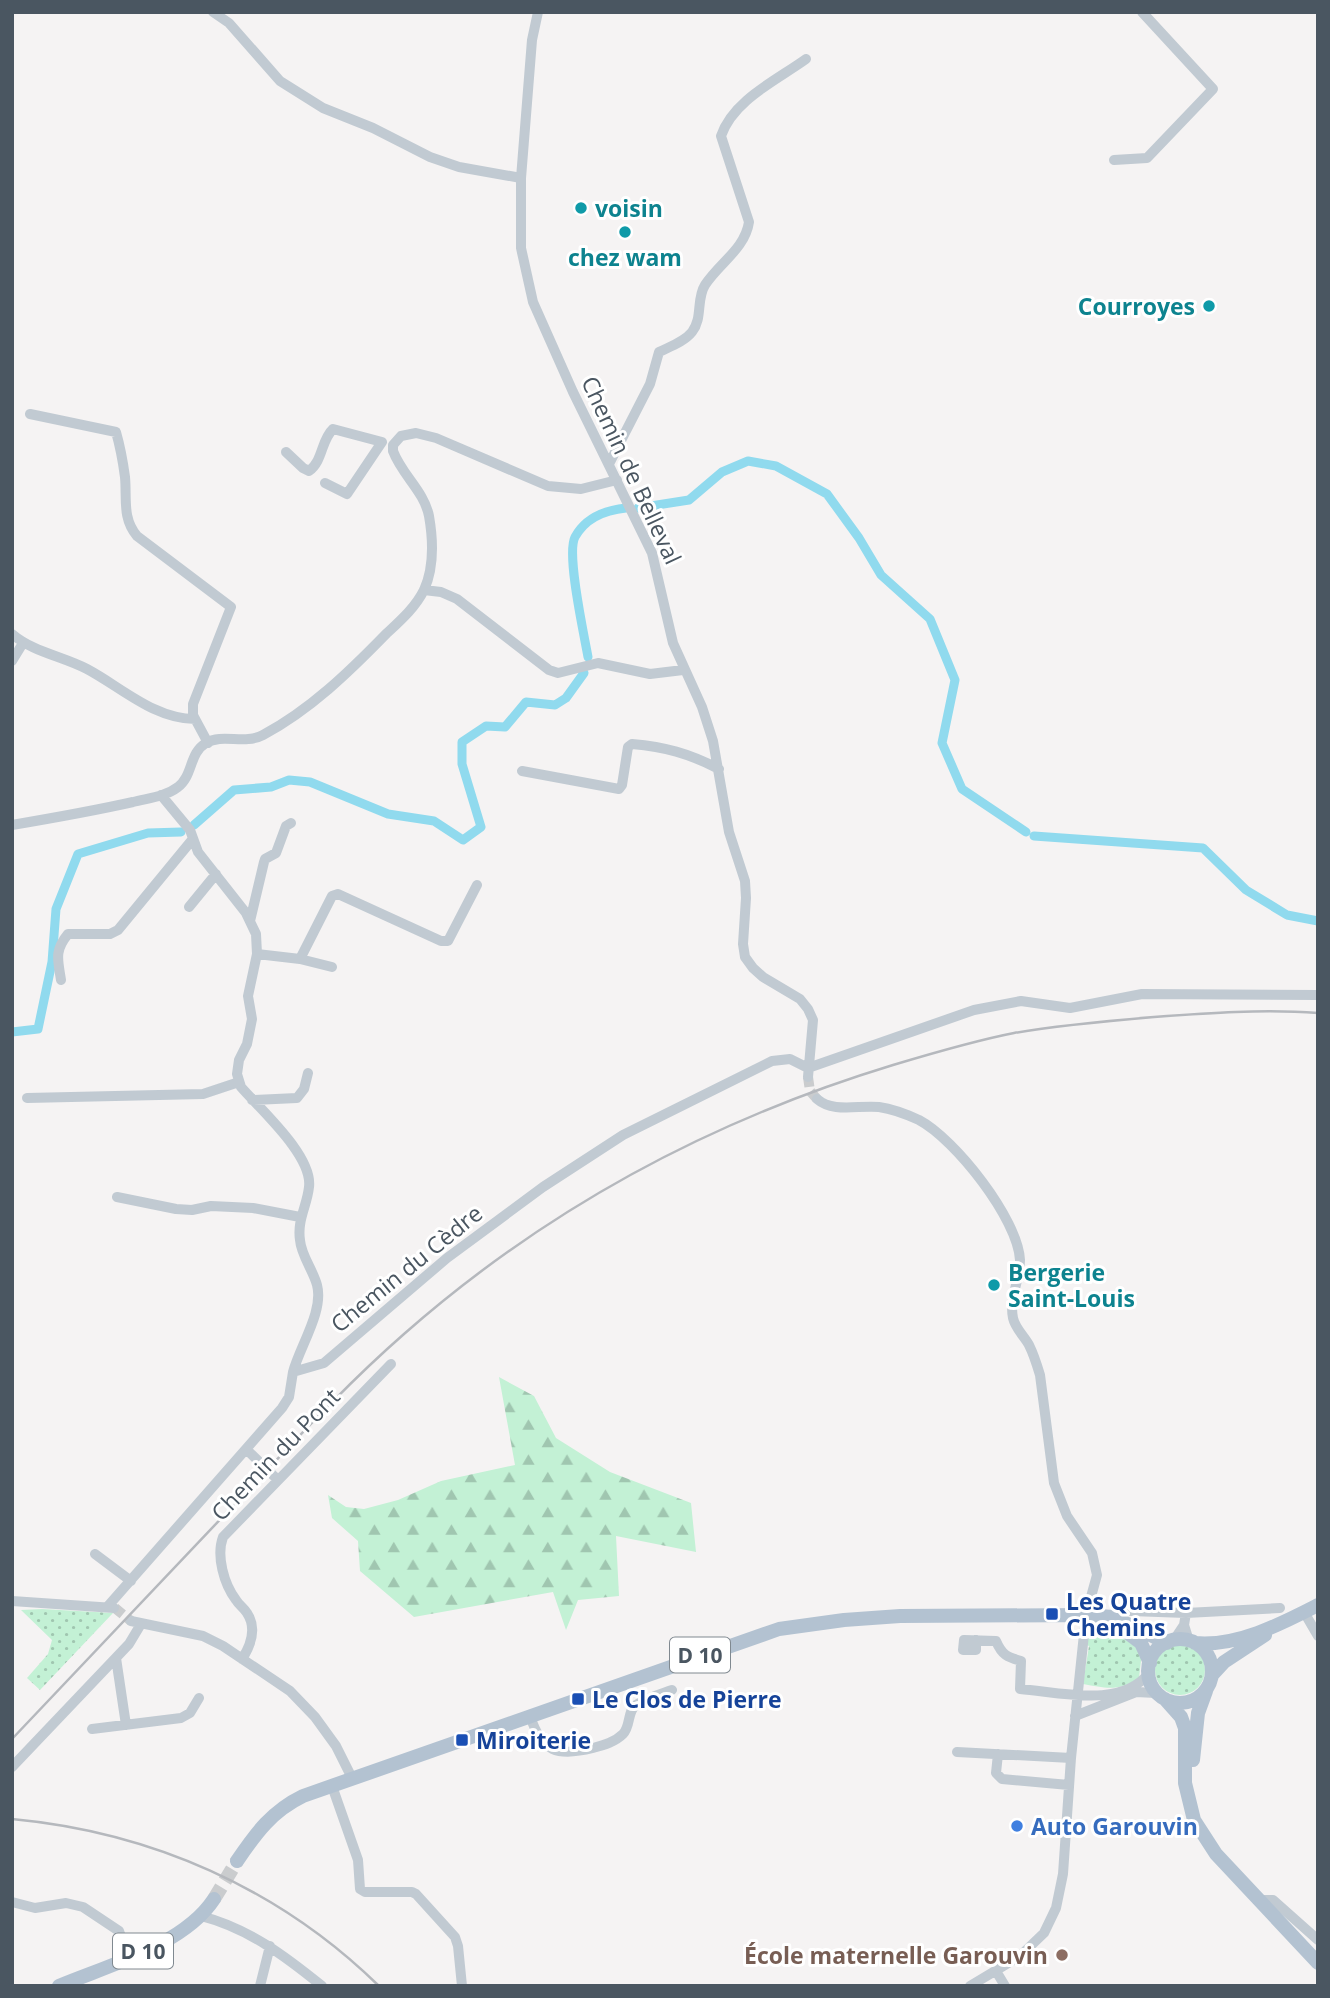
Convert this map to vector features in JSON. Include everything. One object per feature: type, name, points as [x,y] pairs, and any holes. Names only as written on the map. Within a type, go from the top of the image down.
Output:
[{"type":"main road","points":[[1318,1605],[1304,1612],[1282,1615],[1227,1642],[1211,1645],[1170,1642],[1159,1648],[1149,1668],[1151,1683],[1181,1717],[1185,1728],[1184,1764],[1188,1801],[1194,1820],[1206,1840],[1318,1963]]},
{"type":"main road","name":"D 10","points":[[237,1861],[262,1826],[281,1808],[332,1786],[746,1639],[804,1624],[900,1616],[1090,1615],[1113,1617],[1170,1642]]},
{"type":"main road","name":"D 10","points":[[1090,1615],[1133,1636],[1147,1652],[1149,1668]]},
{"type":"main road","points":[[1161,1696],[1184,1703],[1194,1700],[1224,1662],[1282,1615]]},
{"type":"main road","points":[[1192,1642],[1208,1656],[1210,1681],[1198,1713],[1193,1751],[1195,1805],[1206,1840]]},
{"type":"main road","name":"D 10","points":[[60,1986],[176,1935],[201,1916],[214,1899]]},
{"type":"street","points":[[213,12],[229,23],[280,81],[323,108],[373,128],[430,157],[459,167],[521,178]]},
{"type":"street","name":"Chemin de Belleval","points":[[538,12],[532,40],[521,178],[521,248],[533,302],[573,392],[652,553],[661,582],[668,628],[683,670],[708,724],[719,769],[729,832],[745,881],[745,957],[763,977],[800,999],[808,1009],[813,1020],[808,1072]]},
{"type":"street","points":[[1114,160],[1147,158],[1213,89],[1142,12]]},
{"type":"street","points":[[609,464],[650,384],[659,352],[678,343],[692,332],[701,310],[704,286],[747,236],[749,222],[721,136],[725,122],[750,97],[806,59]]},
{"type":"street","points":[[30,414],[116,432],[125,479],[125,513],[129,527],[137,536],[231,607],[193,704],[195,719],[208,743]]},
{"type":"street","points":[[286,453],[309,471],[316,467],[328,434],[333,429],[382,442],[347,495],[325,482]]},
{"type":"street","points":[[12,825],[99,810],[161,795],[185,781],[198,750],[208,743],[222,739],[241,741],[260,736],[313,702],[357,664],[413,607],[424,590],[431,554],[429,518],[422,496],[393,451],[393,445],[401,436],[416,433],[436,438],[548,486],[581,489],[617,480]]},
{"type":"street","points":[[424,590],[457,598],[549,670],[558,673],[598,663],[650,674],[683,670]]},
{"type":"street","points":[[12,634],[23,643],[87,669],[132,698],[173,716],[195,719]]},
{"type":"street","points":[[12,661],[23,643]]},
{"type":"street","points":[[522,771],[619,789],[628,747],[632,744],[657,746],[690,754],[719,769]]},
{"type":"street","points":[[12,1601],[111,1607],[247,1450],[289,1397],[299,1352],[317,1312],[317,1286],[300,1242],[300,1217],[309,1188],[309,1173],[301,1156],[241,1087],[237,1074],[252,1018],[248,996],[257,954],[256,934],[246,913],[198,852],[190,831],[161,795]]},
{"type":"street","points":[[250,921],[265,859],[276,853],[286,825],[292,823]]},
{"type":"street","points":[[61,980],[57,954],[60,943],[68,934],[110,934],[118,930],[192,840]]},
{"type":"street","points":[[189,907],[216,874]]},
{"type":"street","points":[[300,959],[335,894],[445,942],[452,936],[477,885]]},
{"type":"street","points":[[257,954],[300,959],[332,967]]},
{"type":"street","points":[[808,1072],[974,1010],[1021,1001],[1070,1008],[1142,994],[1318,995]]},
{"type":"street","name":"Chemin du Cèdre","points":[[293,1372],[324,1363],[447,1258],[543,1187],[623,1135],[772,1061],[790,1059],[808,1072]]},
{"type":"street","points":[[252,1100],[297,1098],[304,1089],[308,1073]]},
{"type":"street","points":[[27,1098],[203,1094],[239,1082]]},
{"type":"street","points":[[817,1099],[834,1107],[892,1110],[921,1121],[935,1130],[961,1155],[1012,1227],[1020,1259],[1012,1314],[1014,1324],[1036,1359],[1054,1483],[1063,1508],[1092,1553],[1096,1564],[1075,1716],[1063,1874],[1056,1908],[1044,1933],[1034,1944],[1020,1956],[970,1986]]},
{"type":"street","points":[[117,1196],[176,1209],[192,1210],[211,1206],[253,1208],[300,1217]]},
{"type":"street","name":"Chemin du Pont","points":[[242,1659],[250,1644],[252,1624],[228,1586],[220,1546],[229,1530],[275,1477],[391,1364]]},
{"type":"street","points":[[247,1450],[275,1477]]},
{"type":"street","points":[[95,1554],[131,1581]]},
{"type":"street","points":[[1131,1611],[1282,1615]]},
{"type":"street","points":[[1170,1642],[1184,1625],[1186,1612]]},
{"type":"street","points":[[1304,1612],[1318,1636]]},
{"type":"street","points":[[12,1767],[129,1644],[136,1623],[203,1636],[290,1691],[303,1703],[336,1746],[352,1778]]},
{"type":"street","points":[[1184,1625],[1192,1642]]},
{"type":"street","points":[[976,1640],[996,1641],[1001,1653],[1007,1658],[1021,1661],[1020,1689],[1108,1696],[1133,1688],[1141,1682],[1149,1668]]},
{"type":"street","points":[[116,1658],[126,1725]]},
{"type":"street","points":[[530,1716],[540,1739],[552,1748],[571,1754],[615,1741],[628,1728],[635,1705],[672,1690]]},
{"type":"street","points":[[1075,1716],[1136,1692],[1161,1696]]},
{"type":"street","points":[[92,1729],[181,1718],[190,1713],[199,1698]]},
{"type":"street","points":[[957,1752],[1071,1758]]},
{"type":"street","points":[[998,1754],[996,1773],[1002,1779],[1069,1785]]},
{"type":"street","points":[[332,1786],[358,1860],[360,1889],[365,1892],[416,1894],[455,1937],[462,1986]]},
{"type":"street","points":[[1259,1900],[1273,1899],[1318,1940]]},
{"type":"street","points":[[12,1902],[35,1908],[66,1903],[83,1907],[119,1931],[128,1957]]},
{"type":"street","points":[[201,1916],[218,1920],[284,1954],[322,1986]]},
{"type":"street","points":[[260,1986],[270,1946]]},
{"type":"street","points":[[996,1971],[1005,1986]]},
{"type":"green space","points":[[499,1377],[534,1396],[556,1438],[610,1472],[691,1503],[696,1552],[616,1536],[619,1596],[578,1600],[566,1630],[553,1592],[414,1617],[360,1571],[358,1541],[332,1518],[328,1495],[346,1507],[364,1509],[398,1500],[441,1481],[515,1465]]},
{"type":"green space","points":[[21,1610],[113,1613],[40,1690],[27,1678],[48,1654],[52,1640]]},
{"type":"green space","points":[[1088,1625],[1117,1634],[1142,1652],[1139,1678],[1118,1687],[1105,1688],[1083,1684],[1089,1646]]},
{"type":"green space","points":[[1180,1645],[1198,1652],[1205,1670],[1198,1688],[1180,1695],[1162,1688],[1155,1670],[1162,1652]]},
{"type":"waterway","points":[[638,508],[689,500],[722,472],[748,461],[776,466],[827,494],[859,538],[881,575],[930,619],[955,680],[942,743],[962,789],[1026,832]]},
{"type":"waterway","points":[[588,657],[574,576],[575,537],[585,524],[597,516],[626,508]]},
{"type":"waterway","points":[[194,825],[234,790],[271,787],[289,780],[310,782],[388,814],[434,821],[463,840],[481,827],[462,764],[462,742],[486,726],[505,727],[526,702],[555,705],[566,698],[584,673]]},
{"type":"waterway","points":[[12,1032],[38,1029],[52,962],[56,909],[78,854],[148,833],[181,832]]},
{"type":"waterway","points":[[1034,836],[1203,848],[1246,890],[1287,915],[1318,921]]},
{"type":"tunnel","points":[[808,1077],[810,1091],[817,1099]]},
{"type":"tunnel","points":[[115,1608],[131,1621]]},
{"type":"tunnel","points":[[214,1899],[237,1861]]},
{"type":"railway","points":[[12,1739],[306,1429],[384,1352],[458,1289],[515,1247],[573,1208],[634,1173],[696,1141],[826,1087],[983,1040],[1049,1028],[1154,1017],[1256,1011],[1318,1013]]},
{"type":"railway","points":[[12,1819],[64,1826],[114,1837],[163,1852],[210,1871],[299,1920],[340,1951],[379,1986]]},
{"type":"place","name":"voisin","points":[[581,208]]},
{"type":"place","name":"chez wam","points":[[625,232]]},
{"type":"place","name":"Courroyes","points":[[1209,306]]},
{"type":"place","name":"Bergerie Saint-Louis","points":[[994,1285]]},
{"type":"place","name":"Les Quatre Chemins","points":[[1052,1614]]},
{"type":"place","name":"Le Clos de Pierre","points":[[578,1699]]},
{"type":"place","name":"Miroiterie","points":[[462,1740]]},
{"type":"place","name":"Auto Garouvin","points":[[1017,1826]]},
{"type":"place","name":"École maternelle Garouvin","points":[[1062,1955]]}]
